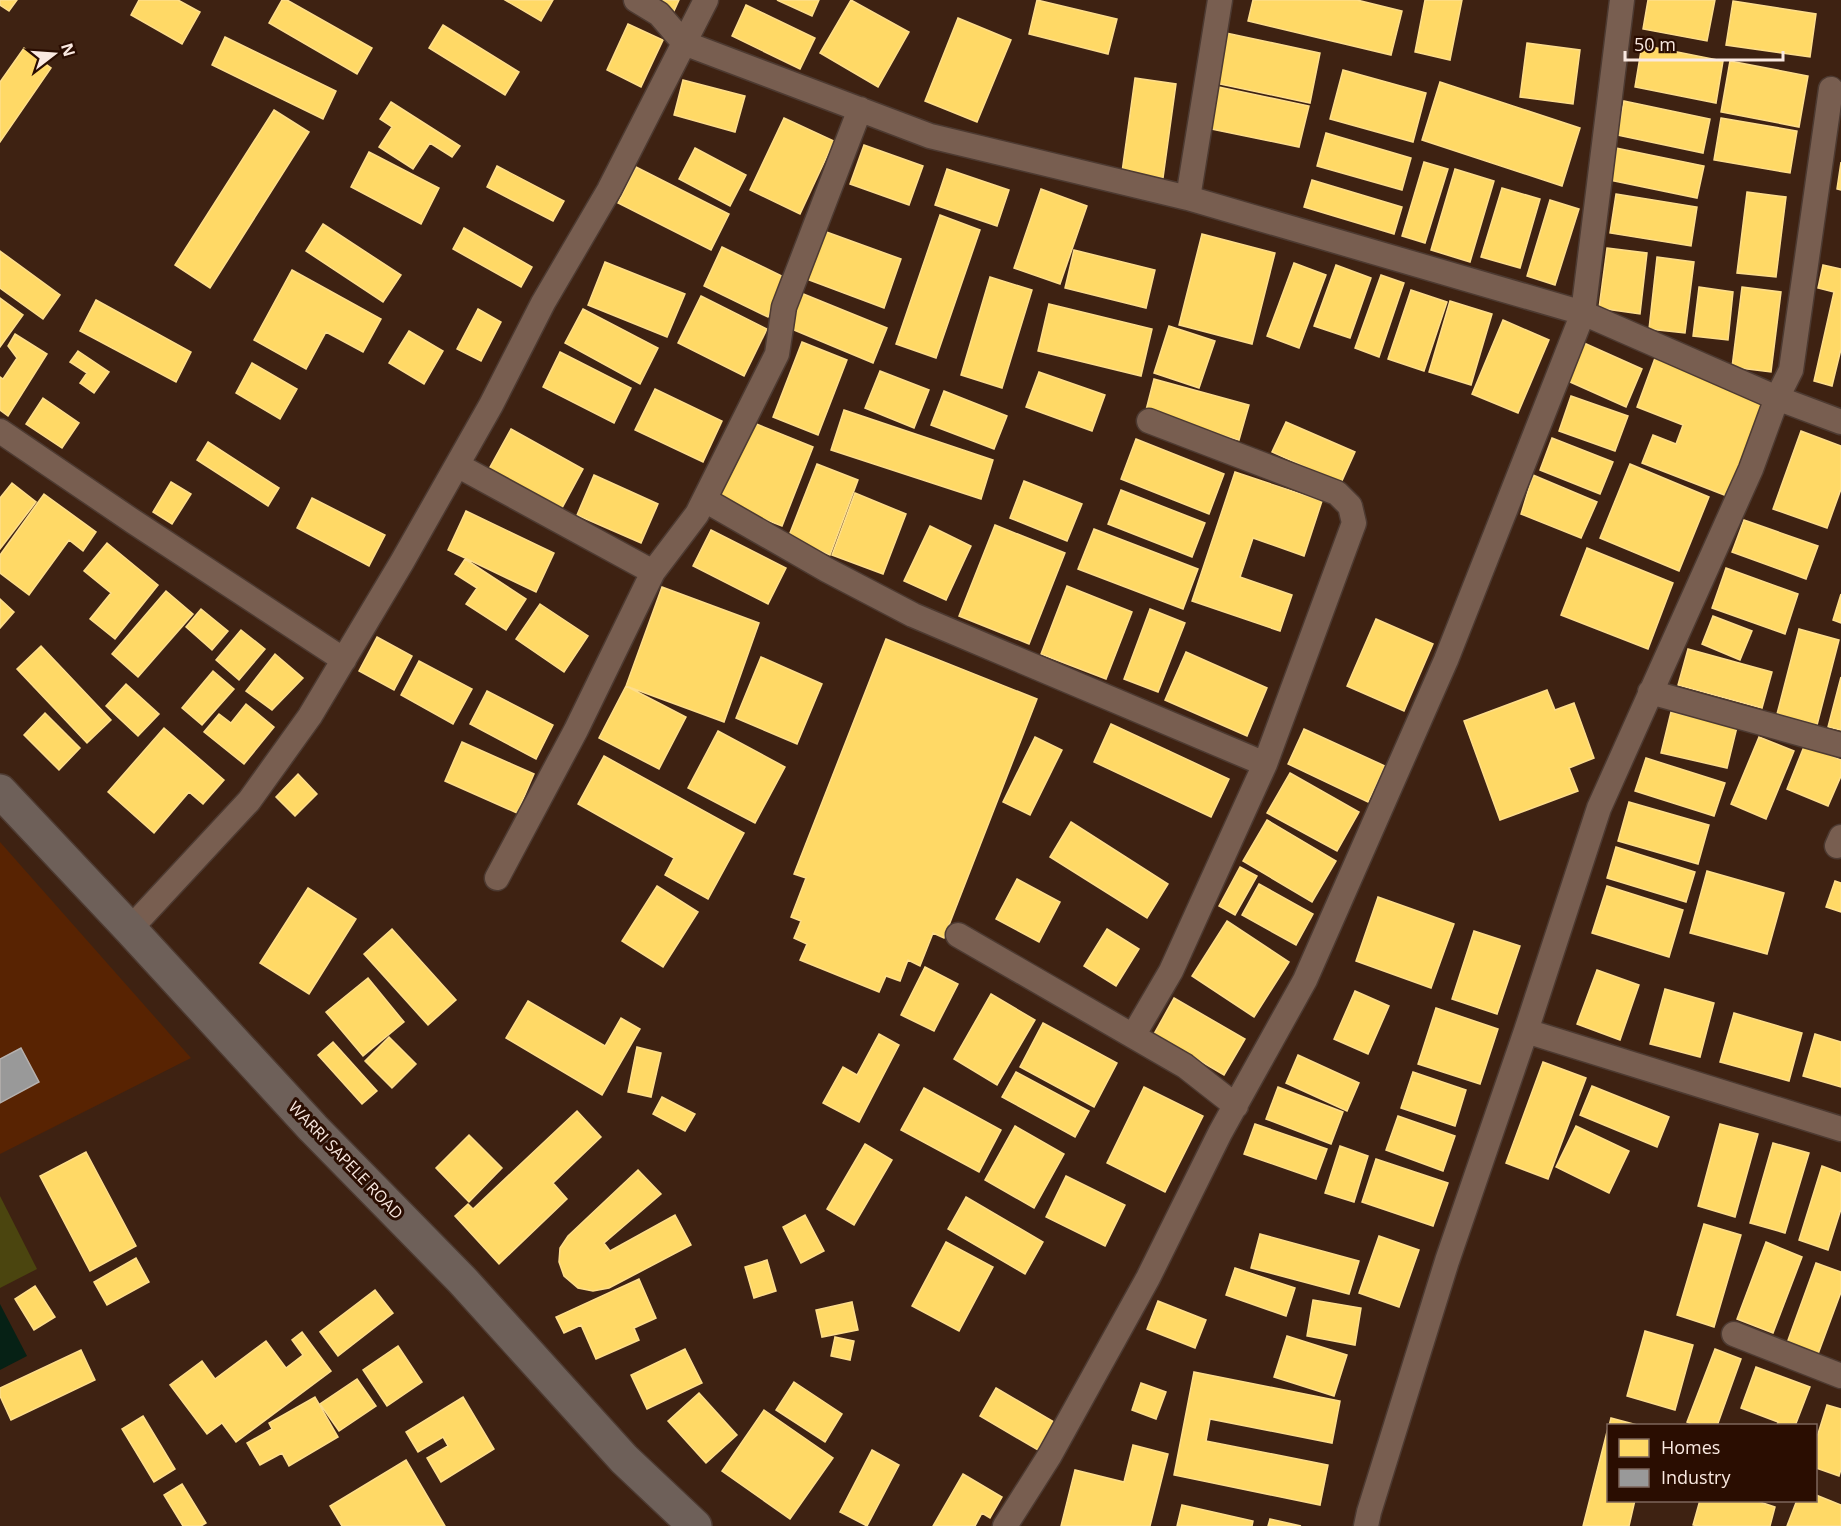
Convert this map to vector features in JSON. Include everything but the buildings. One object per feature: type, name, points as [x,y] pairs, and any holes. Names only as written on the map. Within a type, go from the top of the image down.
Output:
[{"type":"highway","name":"WARRI SAPELE ROAD","points":[[0,791],[313,1128],[462,1280],[624,1459],[695,1526]]},
{"type":"street","points":[[636,0],[659,14],[684,43],[930,136],[1188,198],[1583,313],[1777,398],[1841,422]]},
{"type":"street","points":[[130,929],[249,801],[310,716],[491,405],[543,303],[609,190],[706,0]]},
{"type":"street","points":[[1188,198],[1220,0]]},
{"type":"street","points":[[1005,1526],[1050,1455],[1148,1278],[1220,1133],[1305,980],[1446,660],[1583,313],[1622,0]]},
{"type":"street","points":[[1366,1526],[1447,1261],[1599,808],[1751,469],[1777,398],[1791,370],[1831,89]]},
{"type":"street","points":[[497,878],[576,730],[653,572],[698,514],[777,354],[784,307],[860,110]]},
{"type":"street","points":[[1133,1036],[1171,971],[1265,764],[1354,523],[1350,506],[1337,494],[1149,421]]},
{"type":"street","points":[[0,430],[134,522],[344,660]]},
{"type":"street","points":[[457,465],[653,572]]},
{"type":"street","points":[[705,500],[827,570],[913,615],[1265,764]]},
{"type":"street","points":[[1650,692],[1841,746]]},
{"type":"street","points":[[958,935],[1185,1066],[1236,1106]]},
{"type":"street","points":[[1526,1031],[1841,1129]]},
{"type":"street","points":[[1734,1334],[1841,1376]]},
{"type":"shaded area","points":[[0,842],[191,1058],[0,1154]]},
{"type":"shaded area","points":[[0,1196],[37,1269],[0,1288]]},
{"type":"shaded area","points":[[0,1304],[27,1356],[0,1370]]}]
